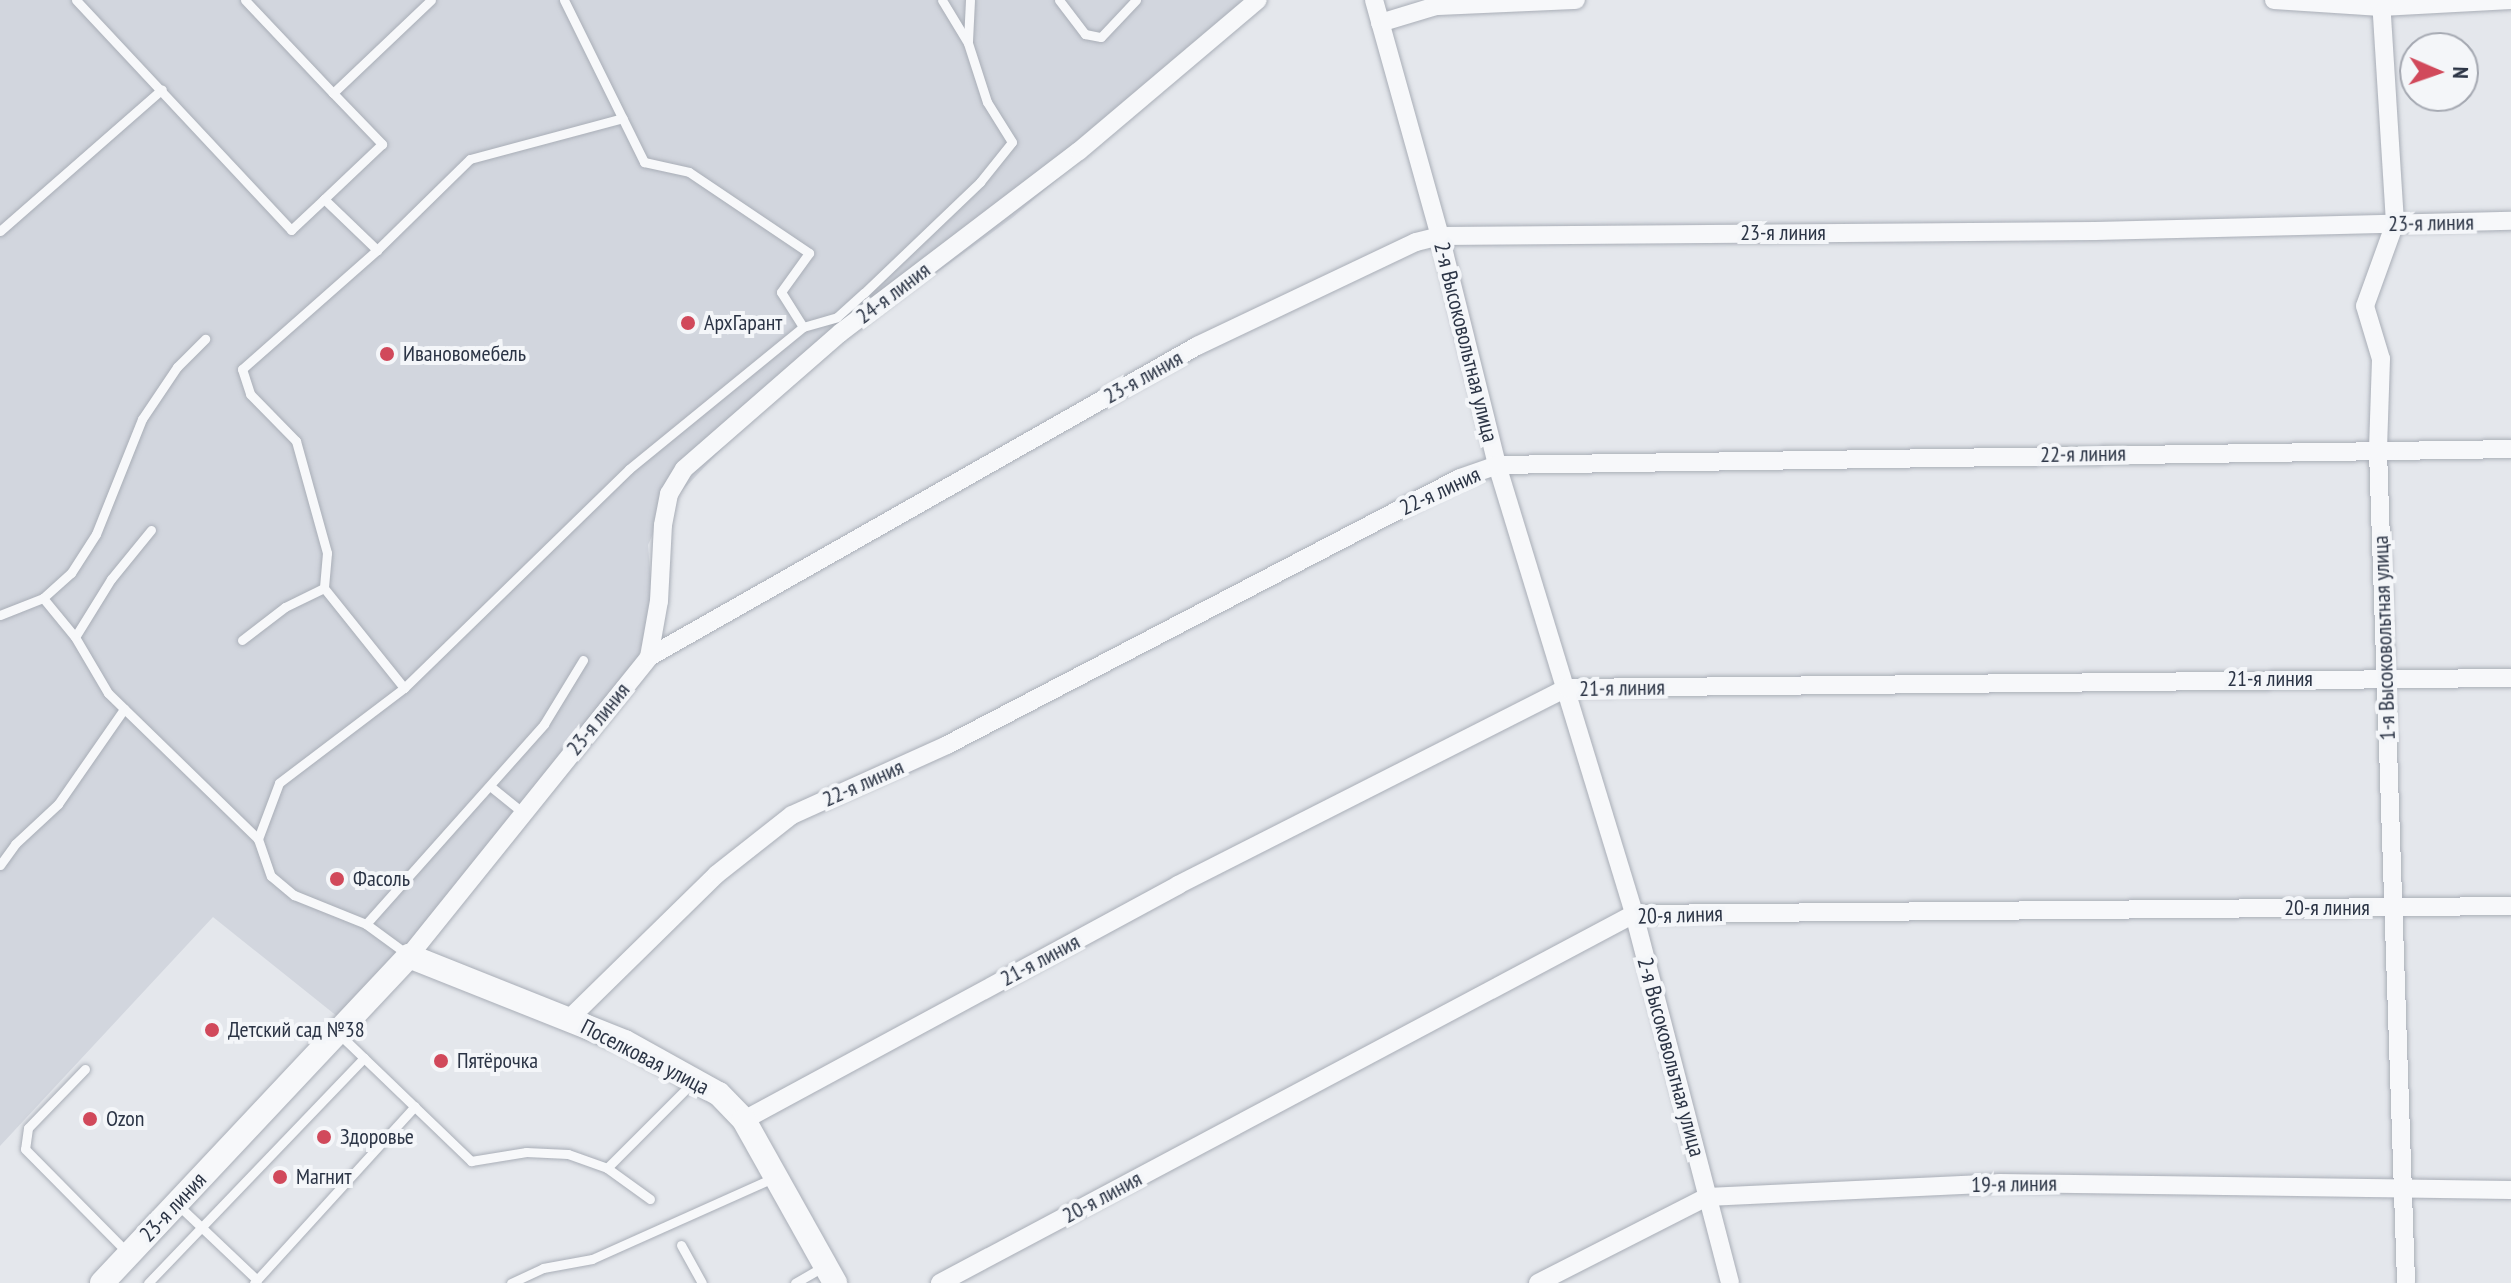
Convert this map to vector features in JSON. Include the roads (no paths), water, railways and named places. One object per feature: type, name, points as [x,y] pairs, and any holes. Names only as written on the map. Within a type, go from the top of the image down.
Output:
[{"type":"street","name":"24-я линия","points":[[649,657],[659,601],[663,525],[669,494],[684,469],[840,333],[1079,151],[1258,0]]},
{"type":"street","name":"2-я Высоковольтная улица","points":[[1374,0],[1440,236],[1497,465],[1634,914],[1730,1283]]},
{"type":"street","points":[[1380,23],[1436,6],[1576,0]]},
{"type":"street","points":[[2274,0],[2381,4],[2511,0]]},
{"type":"street","name":"1-я Высоковольтная улица","points":[[2381,4],[2395,223],[2365,306],[2381,359],[2378,451],[2406,1283]]},
{"type":"street","name":"23-я линия","points":[[102,1283],[409,956],[649,657],[1197,346],[1416,242],[1440,236],[2511,221]]},
{"type":"street","name":"22-я линия","points":[[569,1019],[717,874],[792,815],[947,745],[1460,478],[1497,465],[2511,449]]},
{"type":"street","name":"21-я линия","points":[[744,1120],[1178,885],[1567,688],[2511,678]]},
{"type":"street","name":"20-я линия","points":[[940,1283],[1634,914],[2511,906]]},
{"type":"street","name":"Поселковая улица","points":[[409,956],[569,1019],[695,1080],[744,1120],[830,1275]]},
{"type":"street","name":"19-я линия","points":[[1538,1283],[1707,1197],[1999,1183],[2404,1186],[2511,1190]]},
{"type":"lane","points":[[76,0],[291,230],[382,144],[245,0]]},
{"type":"lane","points":[[333,93],[431,0]]},
{"type":"lane","points":[[564,0],[644,162],[689,172],[809,253],[781,292],[803,327]]},
{"type":"lane","points":[[258,839],[279,783],[404,688],[629,469],[803,327],[837,317],[980,182],[1012,142],[987,102],[968,43],[942,0]]},
{"type":"lane","points":[[968,43],[970,0]]},
{"type":"lane","points":[[1059,0],[1085,34],[1101,37],[1136,0]]},
{"type":"lane","points":[[0,231],[162,89]]},
{"type":"lane","points":[[404,688],[324,588],[327,553],[296,441],[250,394],[242,369],[377,250],[470,159],[623,118]]},
{"type":"lane","points":[[324,199],[377,250]]},
{"type":"lane","points":[[0,615],[43,598],[71,573],[96,534],[142,419],[177,367],[205,339]]},
{"type":"lane","points":[[75,637],[151,530]]},
{"type":"lane","points":[[242,640],[285,607],[324,588]]},
{"type":"lane","points":[[43,598],[75,637],[108,693],[258,839],[271,876],[294,895],[366,924],[409,956]]},
{"type":"lane","points":[[366,924],[544,724],[583,660]]},
{"type":"lane","points":[[0,865],[58,804],[124,709]]},
{"type":"lane","points":[[490,786],[522,812]]},
{"type":"lane","points":[[338,1033],[471,1161],[526,1152],[568,1154],[607,1168],[650,1199]]},
{"type":"lane","points":[[148,1283],[364,1058]]},
{"type":"lane","points":[[85,1069],[28,1128],[25,1149],[129,1254]]},
{"type":"lane","points":[[607,1168],[695,1080]]},
{"type":"lane","points":[[177,1204],[255,1282],[415,1106]]},
{"type":"lane","points":[[511,1283],[543,1268],[592,1259],[776,1176]]},
{"type":"lane","points":[[681,1245],[702,1283]]},
{"type":"lane","points":[[795,1283],[830,1275]]},
{"type":"place","name":"АрхГарант","points":[[688,323]]},
{"type":"place","name":"Ивановомебель","points":[[387,354]]},
{"type":"place","name":"Фасоль","points":[[337,879]]},
{"type":"place","name":"Детский сад №38","points":[[212,1030]]},
{"type":"place","name":"Пятёрочка","points":[[441,1061]]},
{"type":"place","name":"Ozon","points":[[90,1119]]},
{"type":"place","name":"Здоровье","points":[[324,1137]]},
{"type":"place","name":"Магнит","points":[[280,1177]]}]
